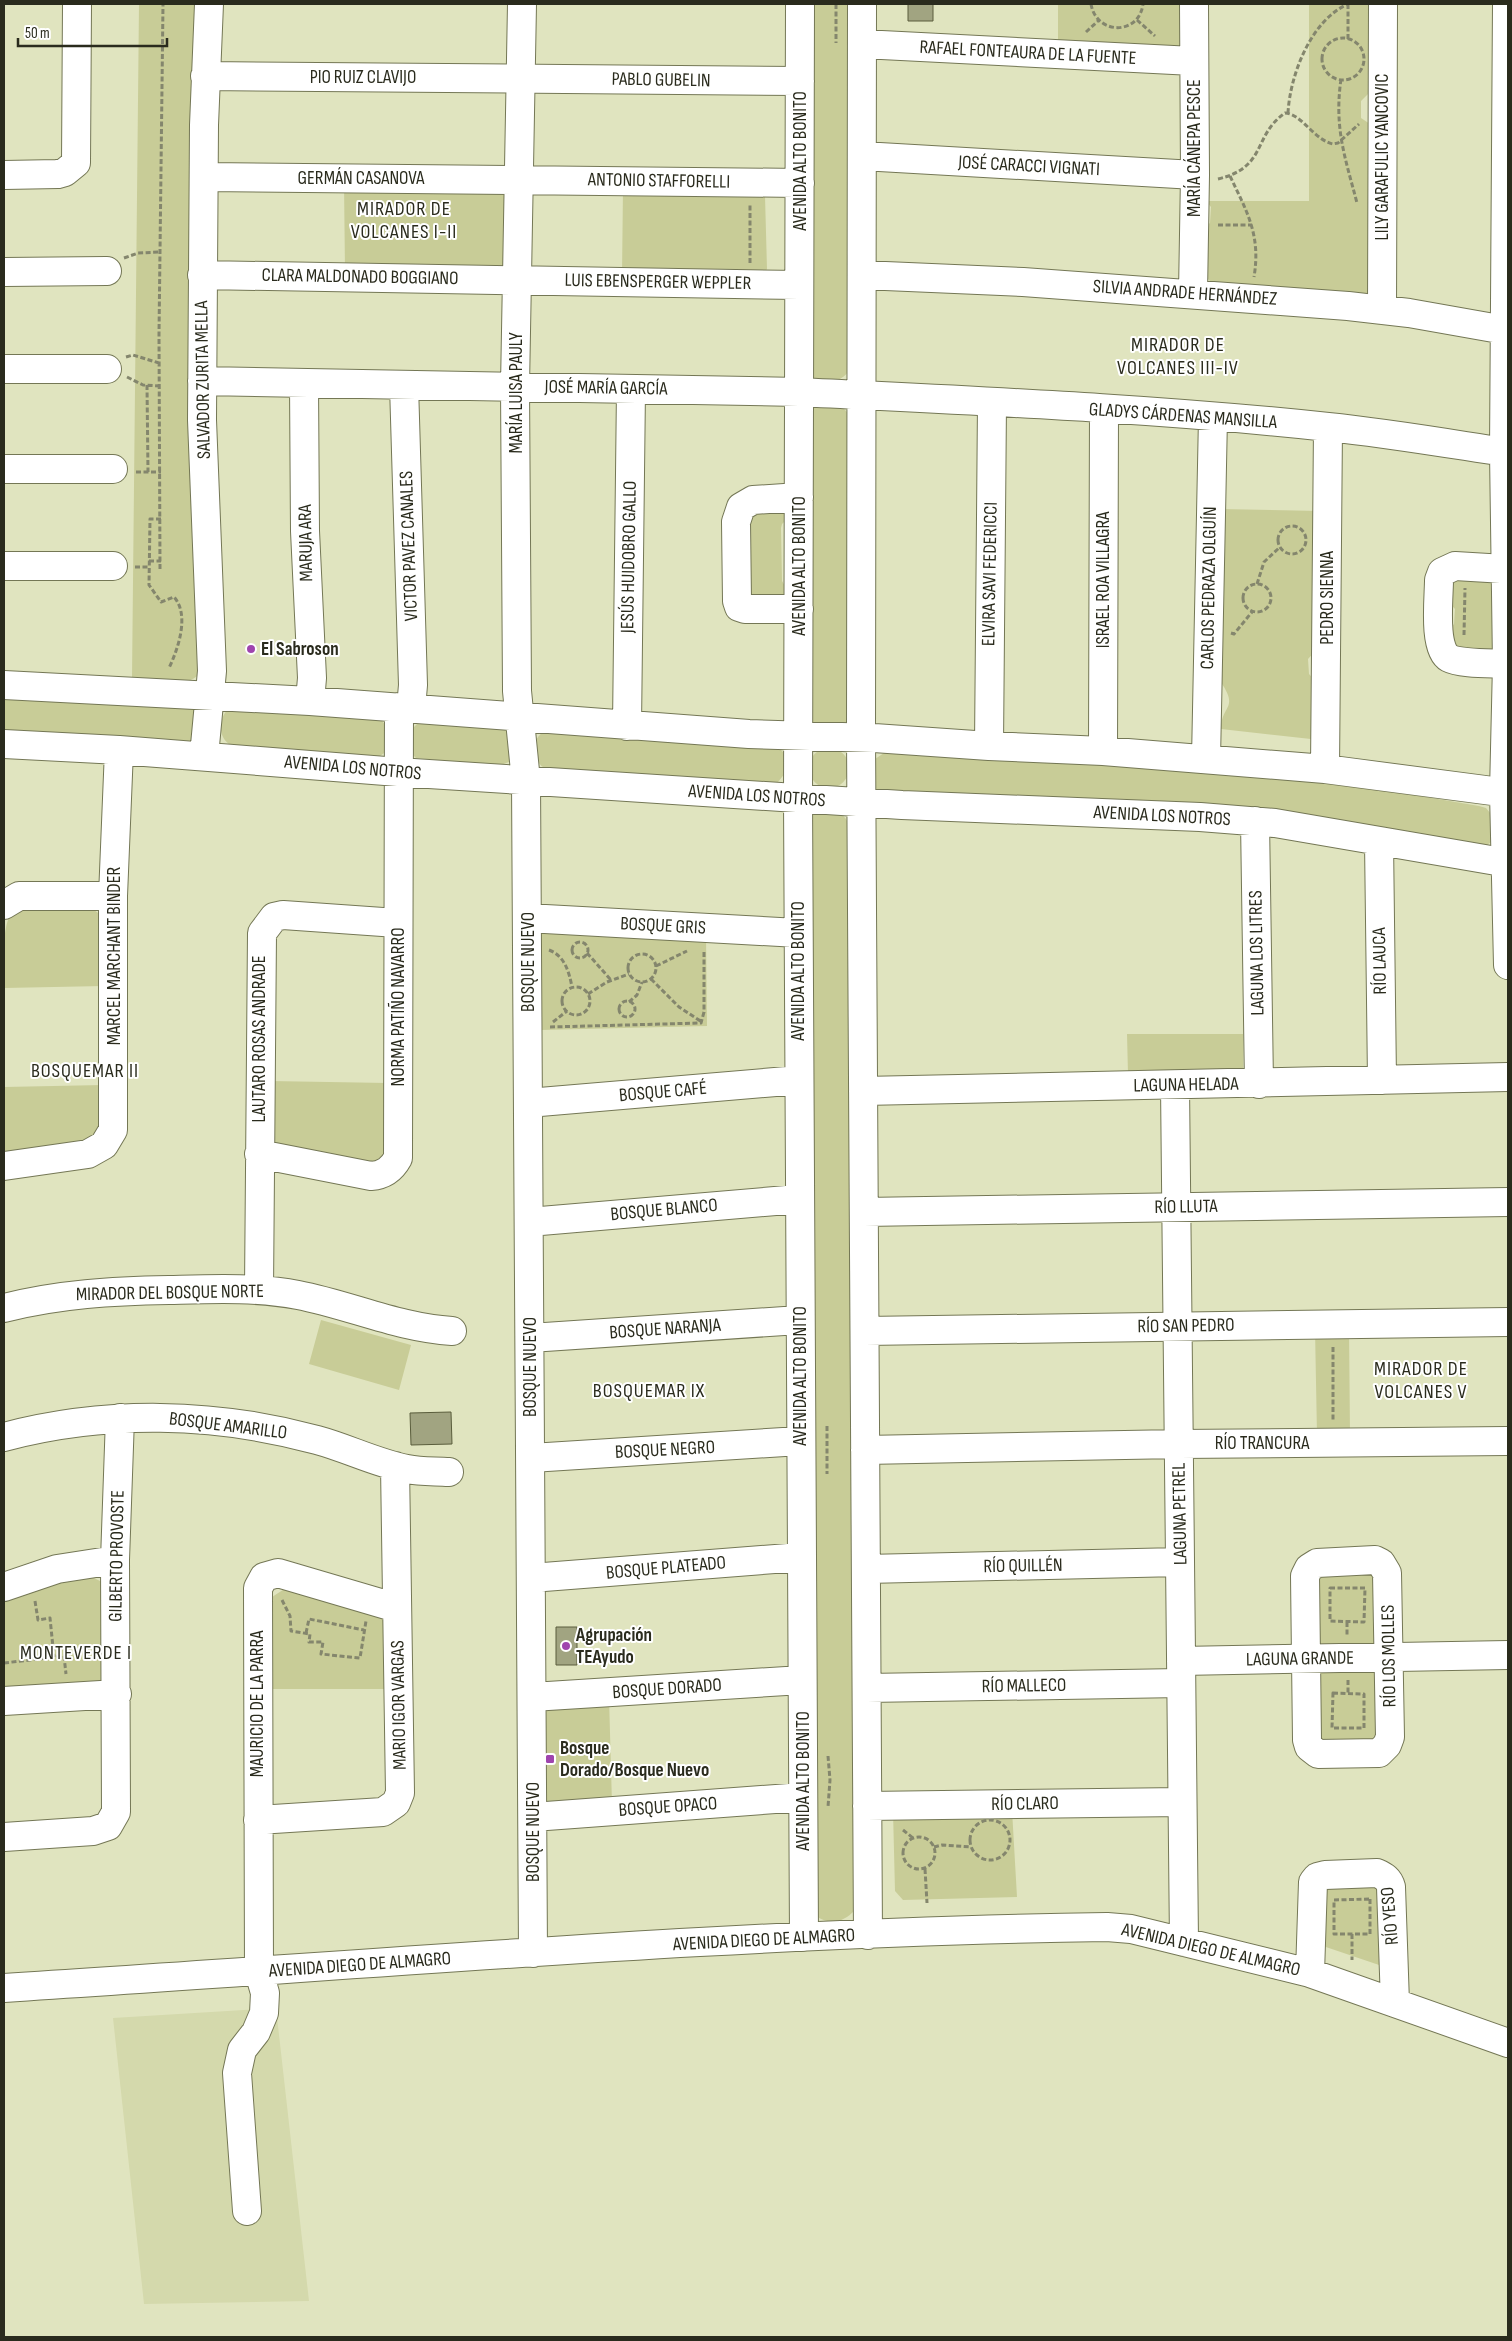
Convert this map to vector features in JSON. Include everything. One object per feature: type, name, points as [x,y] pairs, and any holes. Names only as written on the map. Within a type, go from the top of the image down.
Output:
[{"type":"street","points":[[4,175],[58,174],[65,172],[76,163],[77,4]]},
{"type":"street","name":"SALVADOR ZURITA MELLA","points":[[204,756],[210,694],[211,636],[202,381],[205,76],[209,4]]},
{"type":"street","name":"MARÍA LUISA PAULY","points":[[522,4],[515,386],[518,691],[526,781]]},
{"type":"street","name":"AVENIDA ALTO BONITO","points":[[800,4],[798,1080],[804,1937]]},
{"type":"street","points":[[862,4],[861,802],[868,1934]]},
{"type":"street","name":"MARÍA CÁNEPA PESCE","points":[[1192,293],[1204,177],[1193,61],[1194,4]]},
{"type":"street","name":"LILY GARAFULIC YANCOVIC","points":[[1382,4],[1382,310]]},
{"type":"street","points":[[1507,4],[1504,452],[1508,965]]},
{"type":"street","name":"RAFAEL FONTEAURA DE LA FUENTE","points":[[862,44],[1193,61]]},
{"type":"street","name":"PIO RUIZ CLAVIJO","points":[[205,76],[521,78]]},
{"type":"street","name":"PABLO GUBELIN","points":[[521,78],[800,81]]},
{"type":"street","name":"JOSÉ CARACCI VIGNATI","points":[[862,156],[1204,177]]},
{"type":"street","name":"GERMÁN CASANOVA","points":[[204,176],[518,179]]},
{"type":"street","name":"ANTONIO STAFFORELLI","points":[[518,179],[800,183]]},
{"type":"street","points":[[4,272],[107,271]]},
{"type":"street","name":"CLARA MALDONADO BOGGIANO","points":[[202,275],[517,279]]},
{"type":"street","name":"SILVIA ANDRADE HERNÁNDEZ","points":[[862,275],[1192,293],[1382,310],[1506,330]]},
{"type":"street","name":"LUIS EBENSPERGER WEPPLER","points":[[517,279],[799,285]]},
{"type":"street","points":[[4,369],[107,368]]},
{"type":"street","name":"JOSÉ MARÍA GARCÍA","points":[[202,381],[799,392],[861,395]]},
{"type":"street","name":"MARUJA ARA","points":[[304,384],[305,531],[312,678],[310,701]]},
{"type":"street","name":"VICTOR PAVEZ CANALES","points":[[404,384],[413,685],[405,707]]},
{"type":"street","name":"JESÚS HUIDOBRO GALLO","points":[[627,726],[631,389]]},
{"type":"street","name":"GLADYS CÁRDENAS MANSILLA","points":[[861,395],[1213,417],[1328,427],[1504,452]]},
{"type":"street","name":"ELVIRA SAVI FEDERICCI","points":[[989,746],[992,403]]},
{"type":"street","name":"ISRAEL ROA VILLAGRA","points":[[1104,410],[1104,751]]},
{"type":"street","name":"CARLOS PEDRAZA OLGUÍN","points":[[1206,759],[1213,417]]},
{"type":"street","name":"PEDRO SIENNA","points":[[1326,768],[1328,427]]},
{"type":"street","points":[[4,469],[113,469]]},
{"type":"street","points":[[799,497],[753,500],[740,507],[736,522],[736,601],[740,607],[799,609]]},
{"type":"street","points":[[4,566],[113,566]]},
{"type":"street","points":[[1505,569],[1465,567],[1447,568],[1442,572],[1439,580],[1439,644],[1448,658],[1506,664]]},
{"type":"street","points":[[4,685],[210,694],[405,707],[627,726],[1104,751],[1326,768],[1506,793]]},
{"type":"street","name":"NORMA PATIÑO NAVARRO","points":[[259,1154],[371,1176],[384,1173],[394,1164],[399,1150],[398,772],[405,707]]},
{"type":"street","name":"AVENIDA LOS NOTROS","points":[[4,744],[119,750],[398,772],[798,799],[1200,816],[1255,821],[1507,862]]},
{"type":"street","name":"MARCEL MARCHANT BINDER","points":[[4,1166],[88,1154],[104,1145],[113,1130],[113,896],[119,750]]},
{"type":"street","name":"BOSQUE NUEVO","points":[[526,781],[527,918],[546,1024],[528,1103],[533,1952]]},
{"type":"street","name":"LAGUNA LOS LITRES","points":[[1255,821],[1259,1084]]},
{"type":"street","name":"RÍO LAUCA","points":[[1378,841],[1382,1080]]},
{"type":"street","points":[[4,905],[19,896],[113,896]]},
{"type":"street","name":"LAUTARO ROSAS ANDRADE","points":[[259,1290],[260,942],[265,926],[274,916],[283,915],[397,923]]},
{"type":"street","name":"BOSQUE GRIS","points":[[527,918],[704,935],[798,933]]},
{"type":"street","name":"LAGUNA HELADA","points":[[863,1091],[1259,1084],[1508,1077]]},
{"type":"street","name":"BOSQUE CAFÉ","points":[[528,1103],[798,1080]]},
{"type":"street","name":"LAGUNA PETREL","points":[[1175,1085],[1184,1942]]},
{"type":"street","name":"BOSQUE BLANCO","points":[[529,1222],[799,1199]]},
{"type":"street","name":"RÍO LLUTA","points":[[864,1212],[1508,1202]]},
{"type":"street","name":"MIRADOR DEL BOSQUE NORTE","points":[[4,1308],[47,1298],[111,1291],[259,1290],[321,1300],[417,1327],[452,1331]]},
{"type":"street","name":"BOSQUE NARANJA","points":[[530,1338],[800,1320]]},
{"type":"street","name":"RÍO SAN PEDRO","points":[[865,1331],[1508,1322]]},
{"type":"street","name":"BOSQUE AMARILLO","points":[[4,1437],[70,1423],[120,1418],[194,1420],[257,1427],[317,1440],[395,1466],[422,1471],[449,1472]]},
{"type":"street","name":"GILBERTO PROVOSTE","points":[[4,1837],[94,1831],[108,1826],[113,1819],[118,1803],[115,1560],[120,1418]]},
{"type":"street","name":"RÍO TRANCURA","points":[[865,1450],[1179,1444],[1508,1441]]},
{"type":"street","name":"BOSQUE NEGRO","points":[[530,1458],[800,1442]]},
{"type":"street","name":"MARIO IGOR VARGAS","points":[[258,1820],[383,1812],[396,1802],[400,1793],[395,1466]]},
{"type":"street","name":"BOSQUE PLATEADO","points":[[531,1578],[801,1557]]},
{"type":"street","points":[[4,1587],[57,1569],[115,1560]]},
{"type":"street","name":"RÍO LOS MOLLES","points":[[1375,1560],[1381,1563],[1387,1573],[1389,1658],[1390,1737],[1387,1745],[1379,1753],[1318,1754],[1309,1747],[1306,1576],[1309,1568],[1317,1563],[1375,1560]]},
{"type":"street","name":"RÍO QUILLÉN","points":[[866,1569],[1180,1562]]},
{"type":"street","points":[[264,1577],[278,1573],[397,1608]]},
{"type":"street","name":"MAURICIO DE LA PARRA","points":[[247,2211],[237,2073],[242,2050],[256,2032],[264,2013],[264,1992],[259,1972],[257,1595],[260,1582],[264,1577]]},
{"type":"street","name":"LAGUNA GRANDE","points":[[1181,1672],[1306,1659],[1508,1655]]},
{"type":"street","name":"RÍO MALLECO","points":[[867,1688],[1181,1672]]},
{"type":"street","name":"BOSQUE DORADO","points":[[532,1697],[802,1680]]},
{"type":"street","points":[[4,1700],[117,1694]]},
{"type":"street","name":"BOSQUE OPACO","points":[[532,1817],[803,1797]]},
{"type":"street","name":"RÍO CLARO","points":[[868,1806],[1182,1802]]},
{"type":"street","name":"RÍO YESO","points":[[1310,1973],[1313,1882],[1324,1875],[1377,1873],[1390,1882],[1391,1887],[1395,2003]]},
{"type":"street","name":"AVENIDA DIEGO DE ALMAGRO","points":[[4,1988],[533,1952],[868,1934],[1106,1927],[1131,1929],[1310,1973],[1508,2043]]},
{"type":"path","points":[[160,569],[159,363],[163,4]]},
{"type":"path","points":[[1092,4],[1098,21],[1106,26],[1125,28],[1139,16],[1143,4]]},
{"type":"path","points":[[1348,4],[1348,39]]},
{"type":"path","points":[[1288,113],[1291,89],[1312,38],[1329,16],[1348,4]]},
{"type":"path","points":[[1338,39],[1348,39],[1359,47],[1363,60],[1361,69],[1355,76],[1342,80],[1329,74],[1324,67],[1322,58],[1324,49],[1330,42],[1338,39]]},
{"type":"path","points":[[1342,80],[1338,107],[1340,141],[1359,207]]},
{"type":"path","points":[[1288,113],[1326,143],[1334,144],[1340,141],[1360,123]]},
{"type":"path","points":[[1204,177],[1230,176],[1251,163],[1267,129],[1282,115],[1288,113]]},
{"type":"path","points":[[1230,176],[1243,200],[1252,225],[1256,248],[1253,285]]},
{"type":"path","points":[[750,182],[750,263]]},
{"type":"path","points":[[1218,225],[1252,225]]},
{"type":"path","points":[[146,252],[160,252]]},
{"type":"path","points":[[147,361],[159,363]]},
{"type":"path","points":[[160,386],[147,385],[148,472],[161,472]]},
{"type":"path","points":[[161,519],[150,519],[150,586],[161,602],[174,597],[181,612],[178,645],[169,668]]},
{"type":"path","points":[[1295,526],[1304,532],[1306,542],[1301,551],[1288,554],[1280,547],[1278,537],[1285,528],[1295,526]]},
{"type":"path","points":[[1257,584],[1266,588],[1271,596],[1270,606],[1259,612],[1250,610],[1244,599],[1246,590],[1257,584],[1264,562],[1280,547]]},
{"type":"path","points":[[149,561],[161,561]]},
{"type":"path","points":[[1464,660],[1465,567]]},
{"type":"path","points":[[656,966],[683,954],[704,935]]},
{"type":"path","points":[[702,1022],[704,1012],[704,935]]},
{"type":"path","points":[[549,942],[549,958]]},
{"type":"path","points":[[587,954],[582,957],[575,956],[573,952],[574,945],[578,942],[584,943],[588,949],[587,954],[611,980]]},
{"type":"path","points":[[549,950],[559,956],[565,964],[572,987]]},
{"type":"path","points":[[638,955],[649,956],[656,966],[655,974],[651,979],[642,982],[635,980],[629,974],[629,963],[638,955]]},
{"type":"path","points":[[588,994],[611,980],[629,974]]},
{"type":"path","points":[[651,979],[679,1007],[702,1022]]},
{"type":"path","points":[[626,1017],[620,1013],[620,1007],[624,1002],[629,1002],[637,994],[642,982]]},
{"type":"path","points":[[572,987],[584,988],[588,994],[590,1004],[583,1013],[576,1015],[567,1011],[563,1004],[562,997],[572,987]]},
{"type":"path","points":[[626,1017],[630,1016],[634,1011],[634,1006],[629,1002]]},
{"type":"path","points":[[546,1024],[567,1011]]},
{"type":"path","points":[[626,1017],[626,1025]]},
{"type":"path","points":[[546,1024],[626,1025],[702,1022]]},
{"type":"path","points":[[1332,1324],[1334,1442]]},
{"type":"path","points":[[31,1577],[38,1620],[50,1618],[54,1657]]},
{"type":"path","points":[[264,1577],[286,1605],[290,1616],[290,1631],[310,1634],[309,1642],[323,1642],[321,1654],[360,1658],[370,1600]]},
{"type":"path","points":[[1330,1588],[1364,1588],[1364,1622],[1330,1621],[1330,1588]]},
{"type":"path","points":[[306,1633],[309,1619],[364,1630]]},
{"type":"path","points":[[4,1663],[64,1656],[67,1697]]},
{"type":"path","points":[[1333,1693],[1364,1694],[1364,1728],[1332,1728],[1333,1693]]},
{"type":"path","points":[[934,1847],[942,1845],[971,1847],[980,1858],[995,1859],[1006,1851],[1010,1837],[1002,1824],[988,1820],[981,1822],[971,1832],[971,1847]]},
{"type":"path","points":[[898,1829],[908,1833],[913,1838],[928,1839],[934,1847],[935,1858],[930,1866],[925,1869],[914,1869],[905,1862],[903,1857],[905,1846],[913,1838]]},
{"type":"path","points":[[925,1869],[927,1903]]},
{"type":"path","points":[[1334,1900],[1370,1900],[1370,1934],[1352,1934],[1334,1934],[1334,1900]]},
{"type":"path","points":[[1352,1934],[1352,1960]]},
{"type":"shaded area","points":[[139,4],[197,4],[199,674],[193,679],[177,683],[158,683],[132,679]]},
{"type":"shaded area","points":[[807,4],[852,4],[850,369],[838,380],[828,382],[812,377]]},
{"type":"shaded area","points":[[1058,4],[1182,4],[1182,50],[1058,49]]},
{"type":"shaded area","points":[[1309,4],[1374,4],[1372,90],[1361,101],[1361,118],[1370,124],[1370,292],[1367,294],[1212,283],[1202,273],[1201,231],[1210,223],[1211,207],[1206,201],[1309,201]]},
{"type":"shaded area","points":[[344,183],[507,192],[506,268],[345,271]]},
{"type":"shaded area","points":[[623,188],[765,196],[767,269],[763,274],[622,276]]},
{"type":"shaded area","points":[[816,404],[843,408],[849,415],[849,719],[846,723],[810,724],[811,408]]},
{"type":"shaded area","points":[[788,504],[788,518],[781,528],[782,581],[790,595],[749,605],[740,515]]},
{"type":"shaded area","points":[[1219,509],[1321,511],[1319,647],[1308,659],[1309,674],[1320,686],[1320,740],[1221,729],[1229,697],[1220,681]]},
{"type":"shaded area","points":[[1495,575],[1494,655],[1463,653],[1445,636],[1454,624],[1455,609],[1445,598],[1447,576]]},
{"type":"shaded area","points":[[4,695],[194,707],[198,712],[195,739],[185,744],[4,733]]},
{"type":"shaded area","points":[[229,708],[380,718],[388,729],[387,751],[377,758],[232,746],[227,743],[221,728],[225,712]]},
{"type":"shaded area","points":[[420,721],[507,728],[513,758],[509,762],[498,766],[416,758],[412,754],[411,730]]},
{"type":"shaded area","points":[[545,731],[780,749],[785,754],[786,772],[778,782],[770,784],[546,769],[537,761],[534,750],[537,739]]},
{"type":"shaded area","points":[[829,748],[843,754],[849,768],[843,782],[829,788],[815,782],[809,768],[815,754]]},
{"type":"shaded area","points":[[884,753],[1291,774],[1486,808],[1496,820],[1494,840],[1481,847],[885,793],[875,788],[875,759]]},
{"type":"shaded area","points":[[821,811],[834,812],[841,815],[847,820],[849,825],[855,1910],[842,1920],[832,1922],[816,1916],[808,823],[813,815]]},
{"type":"shaded area","points":[[14,908],[94,910],[101,915],[104,986],[4,988],[3,957],[5,935]]},
{"type":"shaded area","points":[[540,932],[706,935],[707,1026],[541,1030]]},
{"type":"shaded area","points":[[1127,1034],[1243,1034],[1243,1069],[1128,1074]]},
{"type":"shaded area","points":[[269,1081],[388,1083],[388,1152],[376,1163],[273,1144]]},
{"type":"shaded area","points":[[103,1085],[105,1127],[96,1140],[4,1154],[4,1087]]},
{"type":"shaded area","points":[[321,1320],[411,1345],[399,1390],[309,1364]]},
{"type":"shaded area","points":[[1349,1328],[1350,1435],[1317,1435],[1315,1329]]},
{"type":"shaded area","points":[[1376,1567],[1382,1636],[1372,1646],[1322,1647],[1312,1636],[1314,1571]]},
{"type":"shaded area","points":[[90,1576],[102,1582],[108,1681],[4,1694],[4,1597],[24,1590]]},
{"type":"shaded area","points":[[286,1588],[384,1618],[389,1689],[269,1689],[270,1604],[272,1597]]},
{"type":"shaded area","points":[[1374,1667],[1382,1678],[1381,1744],[1318,1747],[1312,1678],[1321,1668]]},
{"type":"shaded area","points":[[609,1697],[612,1804],[543,1808],[544,1700]]},
{"type":"shaded area","points":[[1012,1810],[1017,1897],[903,1900],[895,1891],[893,1811]]},
{"type":"shaded area","points":[[1381,1881],[1385,1967],[1320,1945],[1318,1884]]},
{"type":"shaded area","points":[[276,2008],[309,2301],[144,2304],[113,2018]]},
{"type":"building","points":[[908,4],[933,4],[933,21],[908,21]]},
{"type":"building","points":[[451,1412],[452,1444],[411,1445],[410,1413]]},
{"type":"building","name":"Agrupación TEAyudo","points":[[556,1627],[577,1627],[577,1665],[556,1665]]},
{"type":"place","name":"El Sabroson","points":[[251,649]]},
{"type":"place","name":"Agrupación TEAyudo","points":[[566,1646]]},
{"type":"place","name":"Bosque Dorado/Bosque Nuevo","points":[[550,1759]]},
{"type":"district","name":"MIRADOR DE VOLCANES I-II","points":[[404,220]]},
{"type":"district","name":"MIRADOR DE VOLCANES III-IV","points":[[1178,356]]},
{"type":"district","name":"BOSQUEMAR II","points":[[85,1071]]},
{"type":"district","name":"MIRADOR DE VOLCANES V","points":[[1421,1380]]},
{"type":"district","name":"BOSQUEMAR IX","points":[[649,1391]]},
{"type":"district","name":"MONTEVERDE I","points":[[76,1653]]}]
